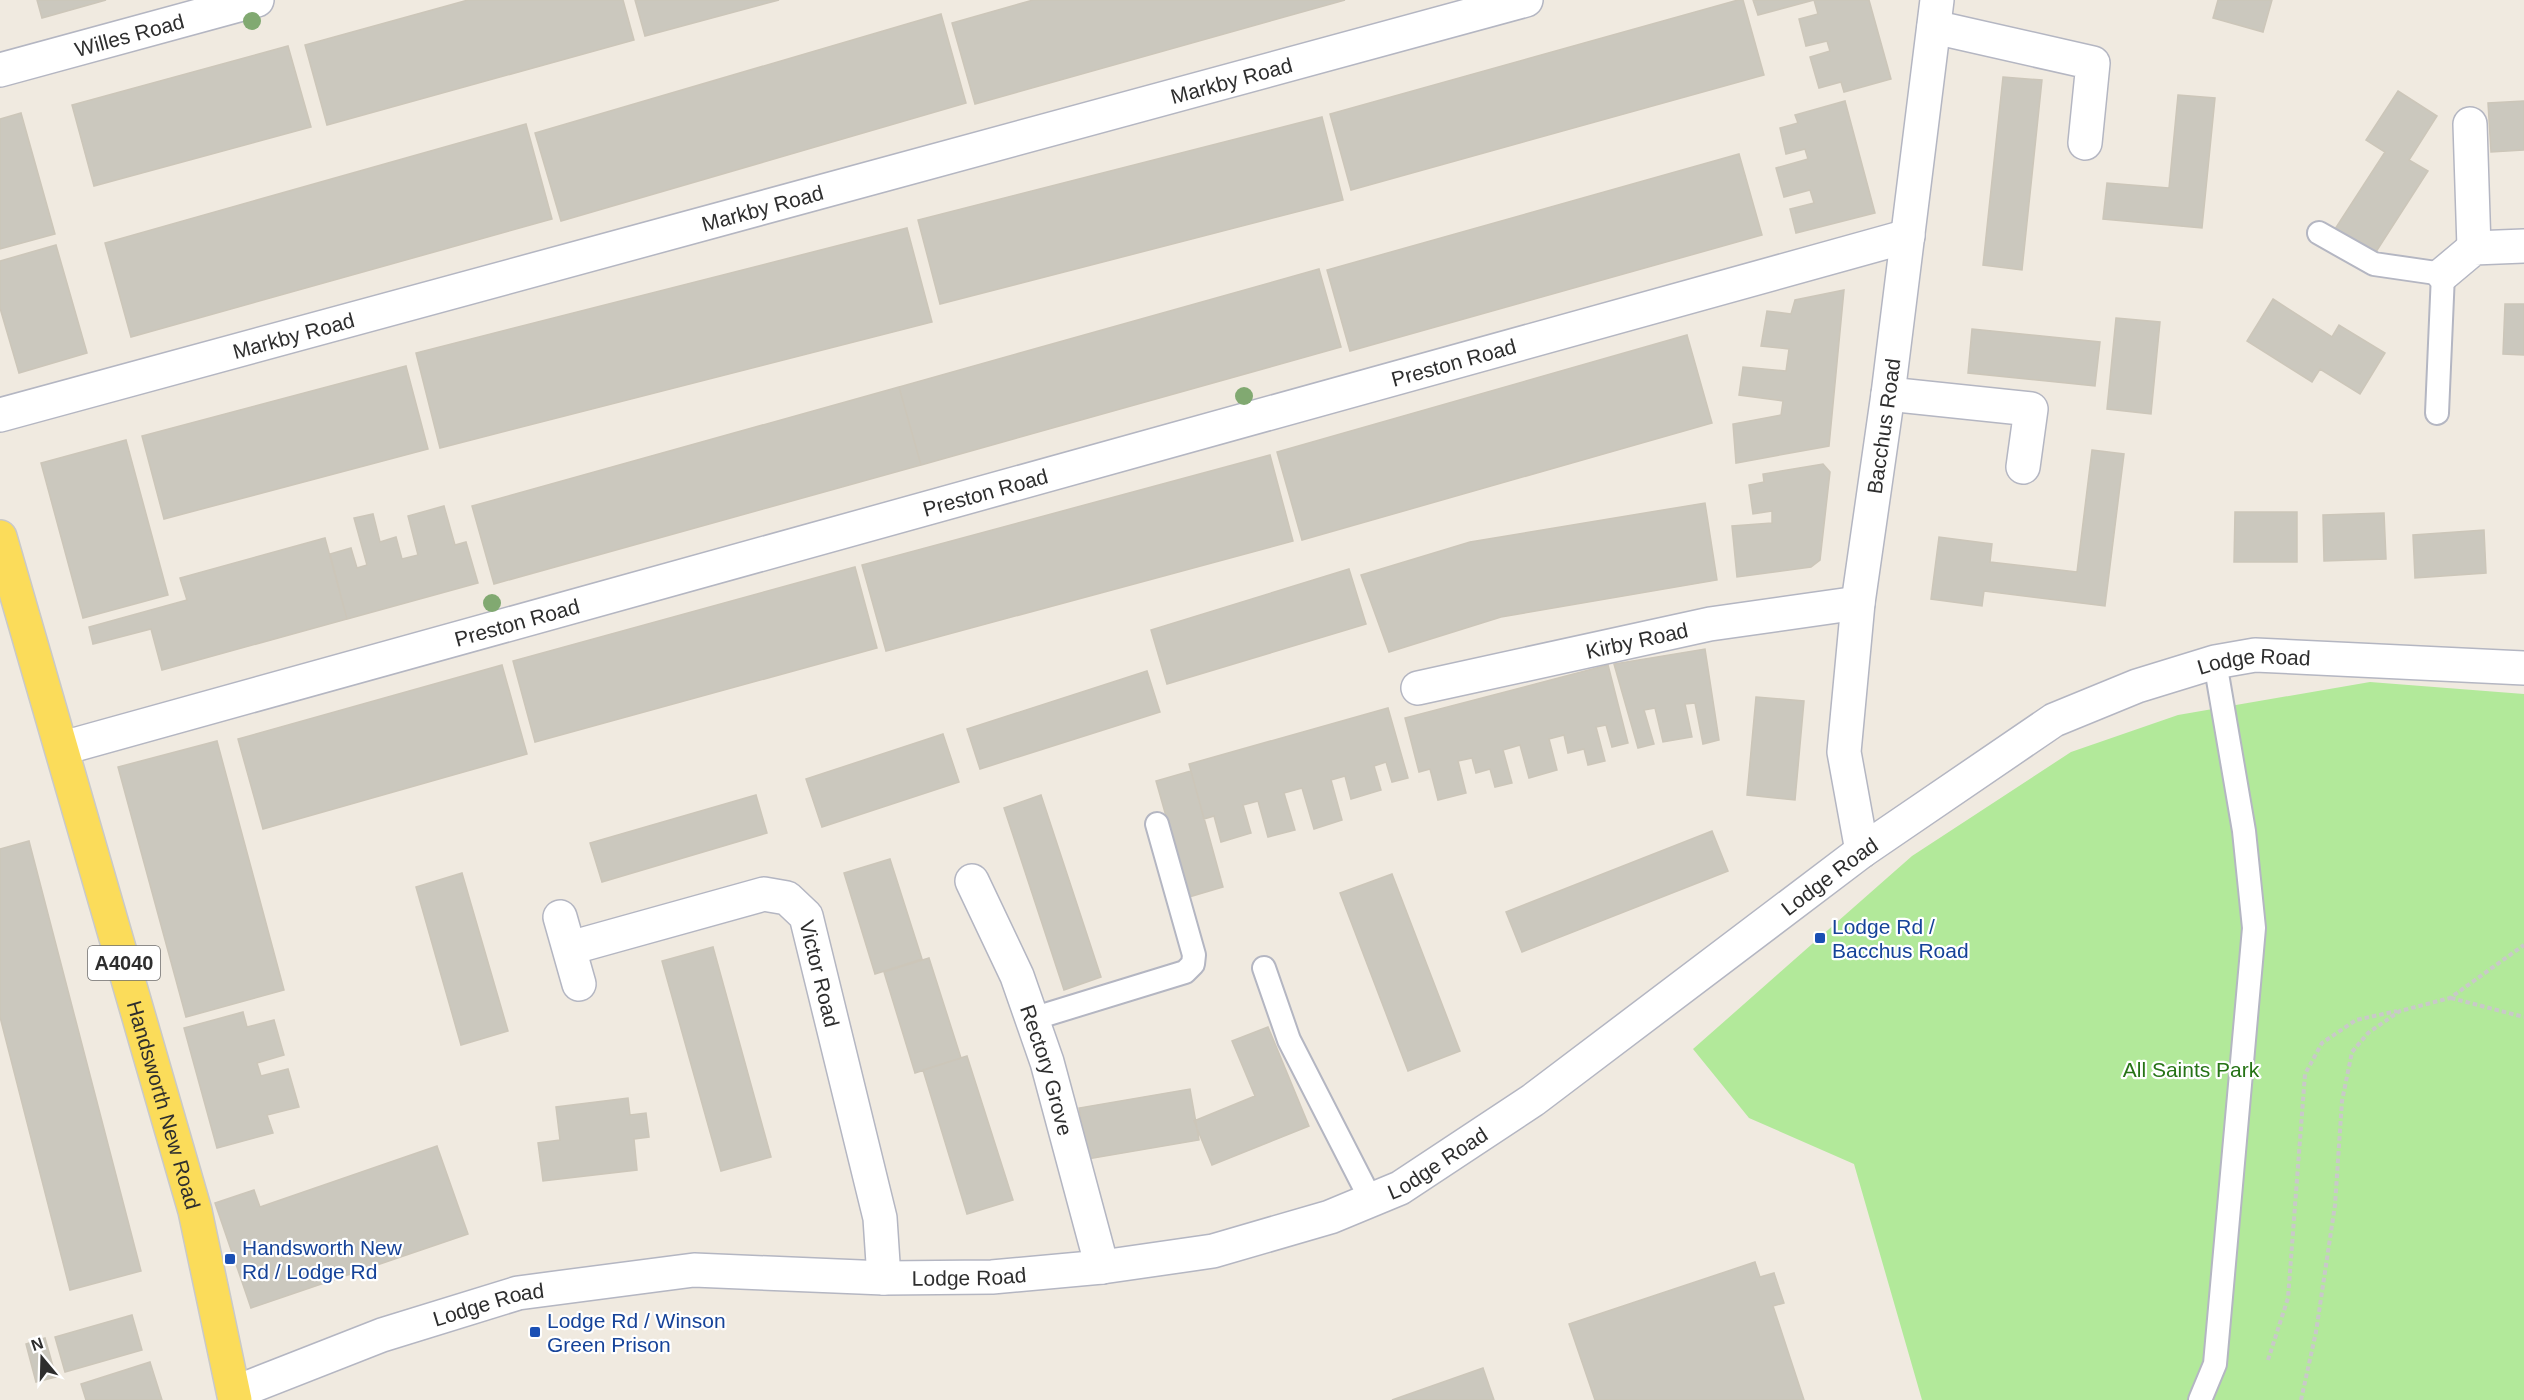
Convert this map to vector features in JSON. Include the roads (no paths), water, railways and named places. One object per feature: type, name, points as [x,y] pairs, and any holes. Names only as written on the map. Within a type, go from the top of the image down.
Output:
[{"type":"main road","name":"Handsworth New Road","points":[[0,537],[63,748],[195,1211],[234,1397]]},
{"type":"street","name":"Willes Road","points":[[0,70],[257,0]]},
{"type":"street","name":"Markby Road","points":[[0,416],[1526,0]]},
{"type":"street","points":[[1935,13],[2092,63],[2085,143]]},
{"type":"street","name":"Bacchus Road","points":[[1862,851],[1844,752],[1858,603],[1888,394],[1935,13]]},
{"type":"street","points":[[2470,124],[2474,248]]},
{"type":"street","name":"Preston Road","points":[[63,748],[1908,236]]},
{"type":"street","points":[[2443,274],[2474,248],[2524,246]]},
{"type":"street","points":[[1888,394],[2031,409],[2023,467]]},
{"type":"street","name":"Kirby Road","points":[[1418,688],[1710,624],[1858,603]]},
{"type":"street","name":"Lodge Road","points":[[234,1397],[382,1335],[518,1293],[694,1270],[884,1278],[992,1277],[1102,1267],[1213,1251],[1330,1217],[1400,1188],[1533,1100],[1862,851],[2054,720],[2137,686],[2215,662],[2255,655],[2524,668]]},
{"type":"street","name":"Rectory Grove","points":[[972,881],[1017,976],[1047,1062],[1102,1267]]},
{"type":"street","name":"Victor Road","points":[[570,948],[764,894],[787,898],[806,916],[880,1218],[884,1278]]},
{"type":"street","points":[[560,917],[579,984]]},
{"type":"lane","points":[[2319,233],[2374,264],[2443,274],[2438,413]]},
{"type":"lane","points":[[2200,1400],[2215,1364],[2254,928],[2244,831],[2215,662]]},
{"type":"lane","points":[[1032,1018],[1185,972],[1193,964],[1194,955],[1157,824]]},
{"type":"lane","points":[[1264,968],[1289,1040],[1371,1200]]},
{"type":"place","name":"Lodge Rd / Bacchus Road","points":[[1820,938]]},
{"type":"place","name":"Handsworth New Rd / Lodge Rd","points":[[230,1259]]},
{"type":"place","name":"Lodge Rd / Winson Green Prison","points":[[535,1332]]},
{"type":"park label","name":"All Saints Park","points":[[2191,1069]]}]
